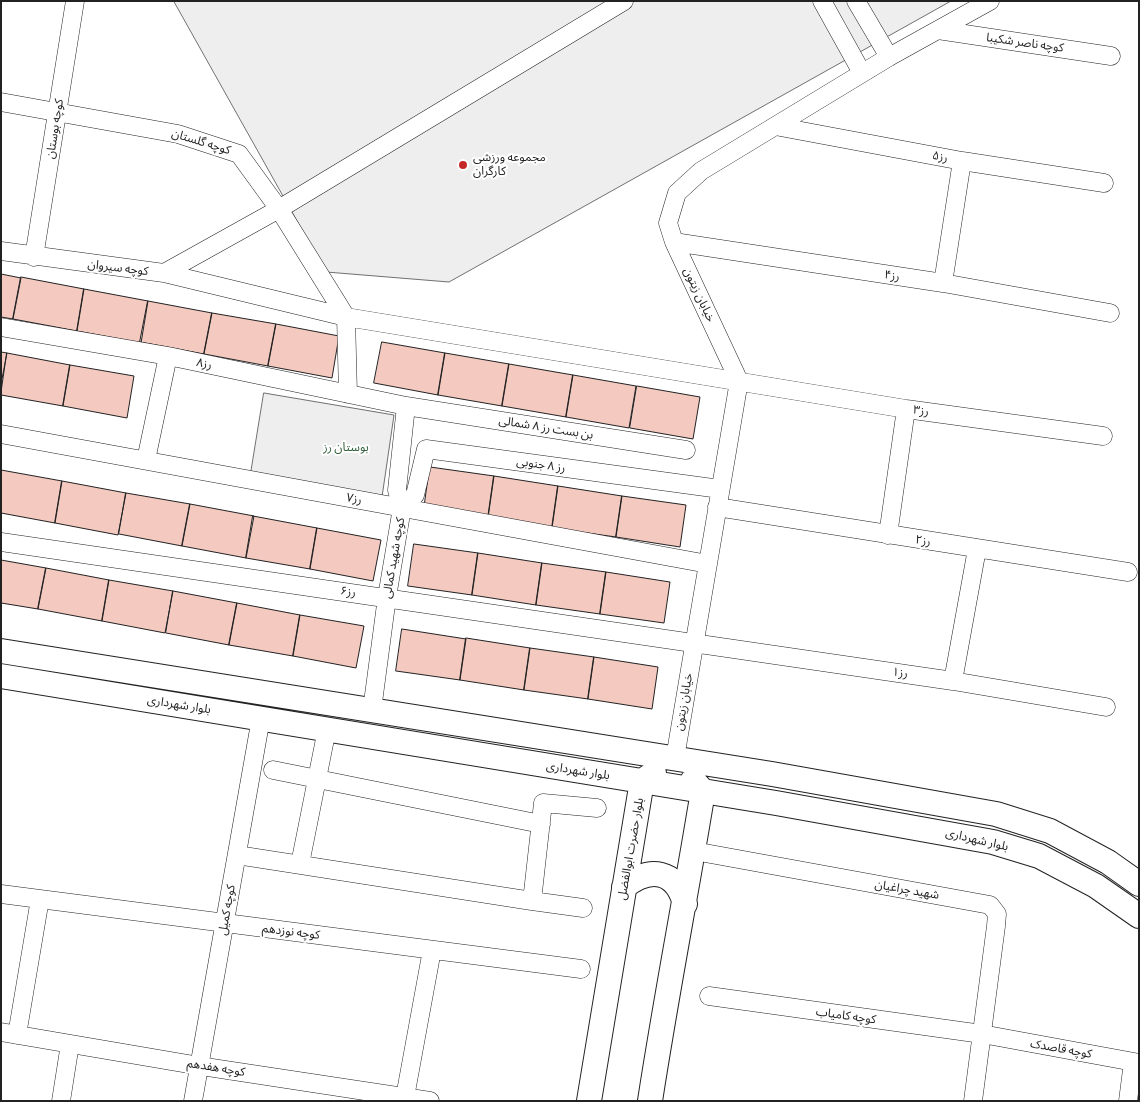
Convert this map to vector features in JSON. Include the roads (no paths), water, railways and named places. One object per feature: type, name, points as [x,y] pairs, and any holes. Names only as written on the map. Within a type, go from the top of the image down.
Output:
[{"type":"main road","name":"بلوار شهرداری","points":[[1,651],[674,758],[996,814],[1050,831],[1108,862],[1139,884]]},
{"type":"main road","name":"بلوار شهرداری","points":[[1,676],[704,791],[993,842],[1039,856],[1096,886],[1139,916]]},
{"type":"main road","name":"بلوار حضرت ابوالفضل","points":[[588,1101],[642,781],[674,758]]},
{"type":"main road","points":[[650,1101],[667,990],[685,904],[704,791],[674,758]]},
{"type":"main road","points":[[624,887],[642,875],[660,874],[676,884],[682,892],[685,904]]},
{"type":"street","name":"کوچه بوستان","points":[[34,257],[59,112],[75,1]]},
{"type":"street","name":"کوچه سیروان","points":[[1,251],[34,257],[164,273],[279,209],[624,1]]},
{"type":"street","points":[[822,1],[862,73]]},
{"type":"street","points":[[856,1],[889,57]]},
{"type":"street","name":"خیابان زیتون","points":[[674,758],[739,381],[674,242],[668,223],[676,193],[701,171],[889,57],[990,1]]},
{"type":"street","name":"کوچه ناصر شکیبا","points":[[938,30],[1111,56]]},
{"type":"street","name":"کوچه گلستان","points":[[1,102],[178,134],[239,154],[279,209],[346,317]]},
{"type":"street","name":"رز۵","points":[[776,126],[962,161],[1104,183]]},
{"type":"street","points":[[943,283],[962,161]]},
{"type":"street","name":"رز۴","points":[[674,242],[943,283],[1110,313]]},
{"type":"street","name":"رز۳","points":[[164,273],[346,317],[906,409],[1103,436]]},
{"type":"street","points":[[346,317],[348,394]]},
{"type":"street","name":"رز۸","points":[[1,327],[168,356],[406,406]]},
{"type":"street","points":[[146,460],[168,356]]},
{"type":"street","name":"بن بست رز ۸ شمالی","points":[[406,406],[686,450]]},
{"type":"street","name":"کوچه شهید کمالی","points":[[372,710],[387,597],[402,508],[397,490],[406,406]]},
{"type":"street","points":[[888,535],[906,409]]},
{"type":"street","name":"رز۷","points":[[1,434],[708,564]]},
{"type":"street","name":"رز ۸ جنوبی","points":[[402,508],[415,495],[426,449],[720,489]]},
{"type":"street","name":"رز۲","points":[[717,507],[1128,572]]},
{"type":"street","name":"رز۶","points":[[1,542],[387,597],[694,644]]},
{"type":"street","points":[[954,681],[977,549]]},
{"type":"street","name":"رز۱","points":[[694,644],[954,681],[1106,707]]},
{"type":"street","name":"کوچه کمیل","points":[[194,1101],[261,718]]},
{"type":"street","points":[[300,864],[327,730]]},
{"type":"street","points":[[273,770],[541,824]]},
{"type":"street","points":[[532,901],[543,803],[597,808]]},
{"type":"street","name":"شهید چراغیان","points":[[694,851],[990,905],[997,914],[996,926],[973,1101]]},
{"type":"street","points":[[237,855],[583,908]]},
{"type":"street","name":"کوچه نوزدهم","points":[[1,894],[581,970]]},
{"type":"street","points":[[9,1034],[40,899]]},
{"type":"street","points":[[404,1097],[432,950]]},
{"type":"street","name":"کوچه کامیاب","points":[[709,996],[982,1034]]},
{"type":"street","name":"کوچه هفدهم","points":[[9,1034],[360,1095],[404,1097],[430,1101]]},
{"type":"street","name":"کوچه قاصدک","points":[[982,1034],[1136,1062]]},
{"type":"street","points":[[61,1101],[70,1044]]},
{"type":"street","points":[[1128,1101],[1136,1062]]},
{"type":"place","name":"مجموعه ورزشی کارگران","points":[[463,165]]},
{"type":"park label","name":"بوستان رز","points":[[346,448]]}]
